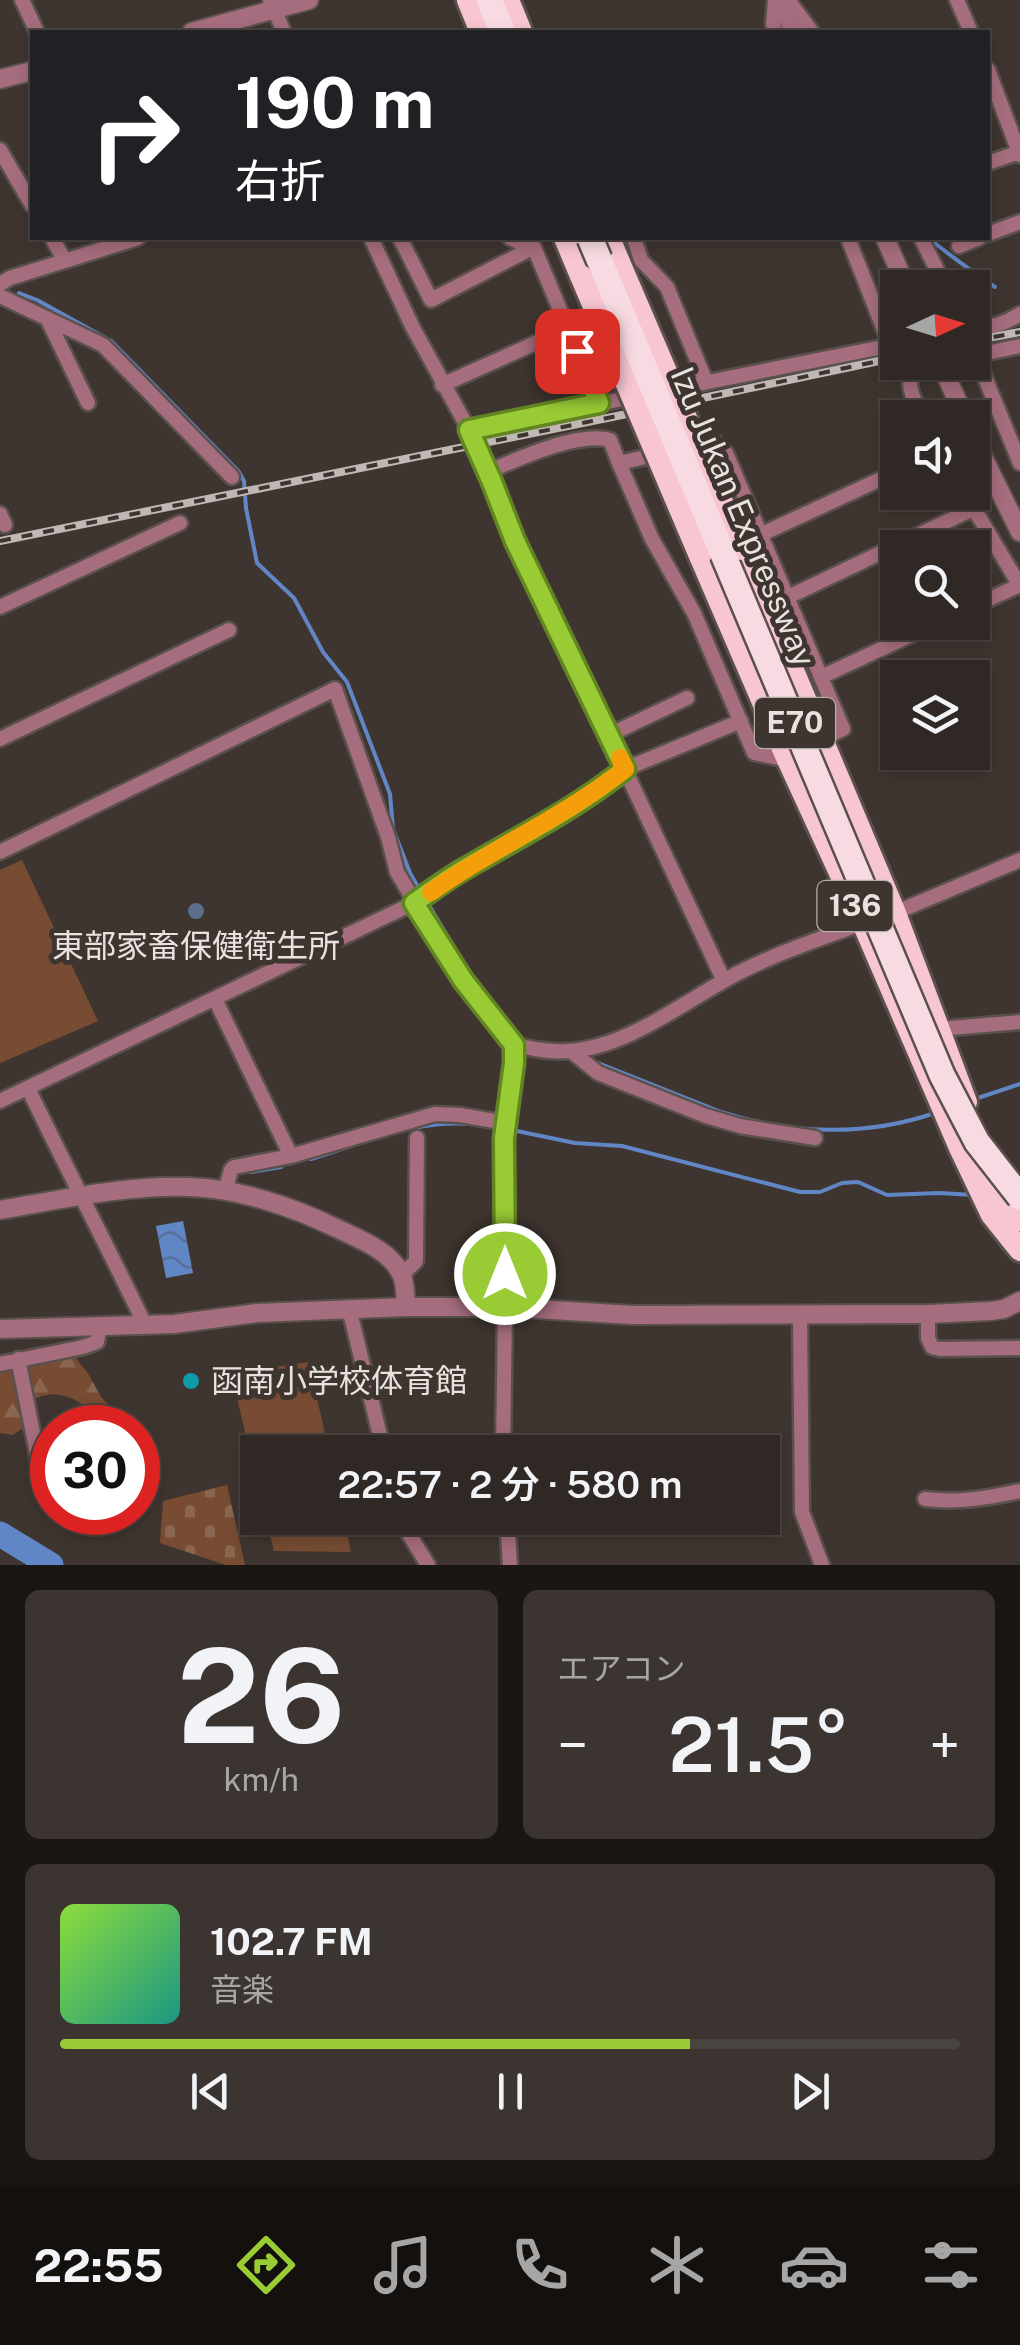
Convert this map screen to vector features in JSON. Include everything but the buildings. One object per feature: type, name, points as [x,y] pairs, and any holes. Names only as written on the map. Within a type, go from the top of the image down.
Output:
[{"type":"highway","points":[[468,0],[480,30]]},
{"type":"highway","points":[[489,0],[502,30]]},
{"type":"highway","points":[[508,0],[520,30]]},
{"type":"highway","name":"136","points":[[567,240],[788,760],[992,1215],[1020,1250]]},
{"type":"highway","name":"Izu Jukan Expressway","points":[[591,240],[942,1075],[977,1142],[1020,1197]]},
{"type":"highway","name":"136","points":[[609,240],[895,912],[989,1163],[1020,1220]]},
{"type":"street","points":[[22,0],[37,30]]},
{"type":"street","points":[[198,30],[272,6],[309,0]]},
{"type":"street","points":[[778,0],[786,29]]},
{"type":"street","points":[[788,0],[810,30]]},
{"type":"street","points":[[957,0],[970,30]]},
{"type":"street","points":[[272,6],[283,30]]},
{"type":"street","points":[[0,79],[30,72]]},
{"type":"street","points":[[990,75],[1019,153],[990,162]]},
{"type":"street","points":[[0,150],[30,202]]},
{"type":"street","points":[[990,233],[1020,222]]},
{"type":"street","points":[[53,240],[65,261]]},
{"type":"street","points":[[0,284],[132,240]]},
{"type":"street","points":[[372,240],[442,385],[469,430],[515,541],[724,981]]},
{"type":"street","points":[[401,240],[432,300],[532,242],[599,403]]},
{"type":"street","points":[[635,240],[641,260],[666,286],[706,382]]},
{"type":"street","points":[[849,240],[880,312]]},
{"type":"street","points":[[886,240],[899,270]]},
{"type":"street","points":[[922,240],[937,270]]},
{"type":"street","points":[[958,246],[974,240]]},
{"type":"street","points":[[0,296],[103,345],[232,477]]},
{"type":"street","points":[[990,327],[1020,314]]},
{"type":"street","points":[[47,318],[88,403]]},
{"type":"street","points":[[442,385],[540,341]]},
{"type":"street","points":[[990,353],[1020,346]]},
{"type":"street","points":[[469,430],[880,347]]},
{"type":"street","points":[[984,380],[1020,464]]},
{"type":"street","points":[[487,472],[552,446],[600,437],[610,440],[652,539],[694,613],[754,753],[788,760]]},
{"type":"street","points":[[619,463],[716,443],[726,453],[844,730],[822,739]]},
{"type":"street","points":[[990,471],[1020,532]]},
{"type":"street","points":[[762,534],[880,480]]},
{"type":"street","points":[[788,596],[970,510]]},
{"type":"street","points":[[973,510],[1020,586],[990,599]]},
{"type":"street","points":[[0,608],[180,522]]},
{"type":"street","points":[[0,739],[229,630]]},
{"type":"street","points":[[821,677],[900,640]]},
{"type":"street","points":[[0,852],[336,689],[393,860],[414,903],[463,980],[514,1045],[506,1123],[503,1435]]},
{"type":"street","points":[[609,735],[687,698]]},
{"type":"street","points":[[0,1101],[414,903],[463,869],[592,796],[625,769],[740,721]]},
{"type":"street","points":[[514,1045],[571,1052],[616,1041],[781,952],[895,912],[1020,860]]},
{"type":"street","points":[[215,1000],[291,1156]]},
{"type":"street","points":[[939,1029],[1020,1022]]},
{"type":"street","points":[[571,1052],[598,1073],[706,1116],[740,1126],[815,1138]]},
{"type":"street","points":[[28,1088],[145,1325]]},
{"type":"street","points":[[225,1192],[234,1168],[291,1156],[435,1114],[460,1114],[506,1123]]},
{"type":"street","points":[[402,1275],[416,1261],[418,1138]]},
{"type":"street","points":[[0,1210],[125,1189],[194,1187],[225,1192],[290,1208],[382,1252],[402,1275],[406,1306]]},
{"type":"street","points":[[0,1329],[174,1324],[257,1312],[406,1306],[632,1315],[928,1314],[991,1311],[1020,1301]]},
{"type":"street","points":[[349,1308],[380,1435]]},
{"type":"street","points":[[928,1314],[932,1347],[1020,1348]]},
{"type":"street","points":[[800,1315],[802,1512],[822,1565]]},
{"type":"street","points":[[0,1364],[83,1347],[96,1342],[100,1326]]},
{"type":"street","points":[[18,1359],[30,1418]]},
{"type":"street","points":[[925,1499],[950,1502],[1020,1491]]},
{"type":"street","points":[[409,1535],[428,1565]]},
{"type":"street","points":[[508,1535],[510,1565]]},
{"type":"green space","points":[[22,860],[98,1021],[0,1063],[0,870]]},
{"type":"green space","points":[[75,1357],[108,1405],[83,1405],[53,1394],[37,1398],[28,1402],[23,1428],[13,1435],[0,1433],[0,1368]]},
{"type":"green space","points":[[309,1362],[325,1435],[246,1435],[231,1373]]},
{"type":"green space","points":[[227,1485],[245,1565],[226,1565],[160,1543],[163,1501]]},
{"type":"green space","points":[[270,1535],[348,1535],[351,1552],[274,1551]]},
{"type":"water","points":[[183,1221],[193,1273],[166,1278],[156,1226]]},
{"type":"waterway","points":[[931,240],[995,287]]},
{"type":"waterway","points":[[19,293],[111,341],[239,472],[244,481],[257,563],[294,598],[323,652],[347,682],[390,794],[393,829],[421,892]]},
{"type":"waterway","points":[[426,900],[498,1015]]},
{"type":"waterway","points":[[593,1061],[721,1112],[774,1125],[855,1129],[935,1113]]},
{"type":"waterway","points":[[972,1100],[1020,1084]]},
{"type":"waterway","points":[[311,1159],[414,1128],[478,1125]]},
{"type":"waterway","points":[[512,1130],[575,1143],[622,1146],[800,1192],[820,1192],[842,1183],[858,1182],[887,1195],[975,1195]]},
{"type":"waterway","points":[[251,1172],[281,1167]]},
{"type":"waterway","points":[[0,1534],[51,1565]]},
{"type":"railway","points":[[990,338],[1020,332]]},
{"type":"railway","points":[[0,541],[880,361]]},
{"type":"slow traffic","points":[[431,892],[463,869],[592,796],[625,769],[620,758]]},
{"type":"place","name":"東部家畜保健衛生所","points":[[196,911]]},
{"type":"place","name":"函南小学校体育館","points":[[191,1381]]},
{"type":"route","points":[[505,1274],[504,1138],[514,1045],[484,1010],[414,903],[463,869],[592,796],[625,769],[515,541],[469,430],[599,403],[577,351]]}]
